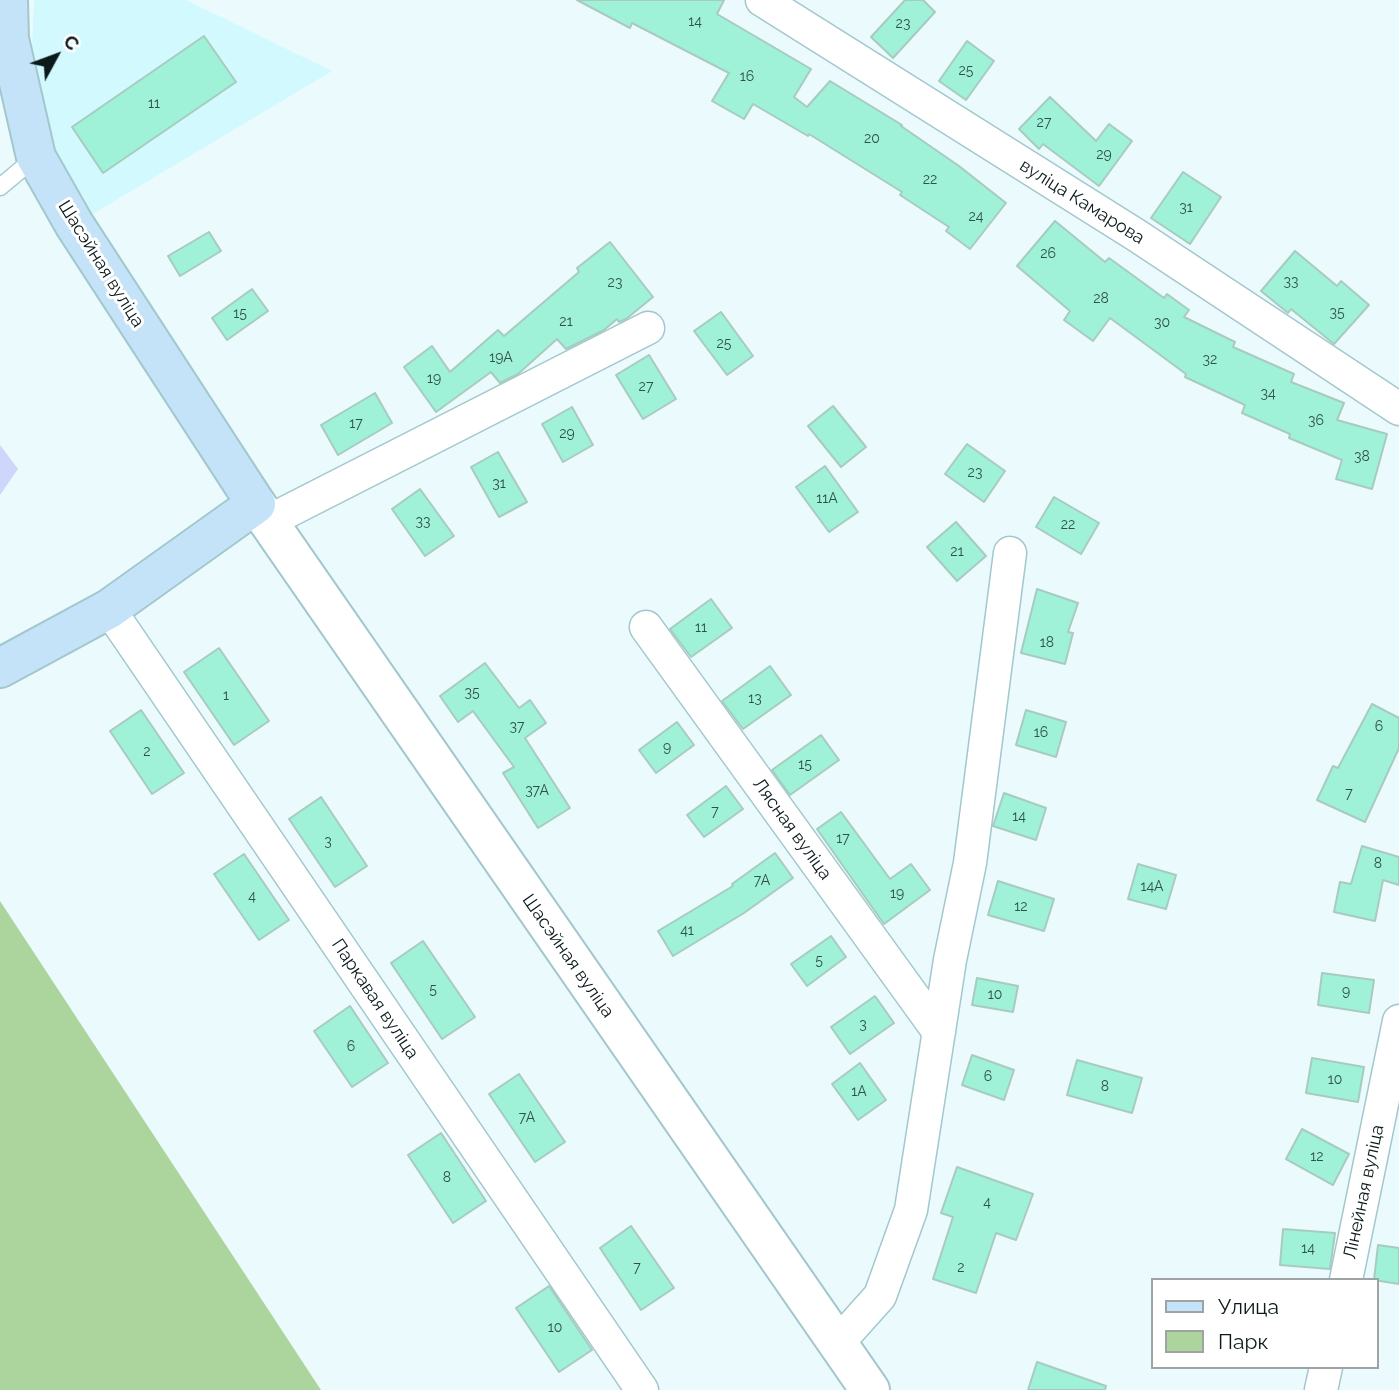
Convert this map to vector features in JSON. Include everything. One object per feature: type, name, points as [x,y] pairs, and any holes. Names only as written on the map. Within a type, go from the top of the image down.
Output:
[{"type":"main road","name":"Шасэйная вуліца","points":[[8,0],[9,39],[36,157],[74,223],[262,513]]},
{"type":"main road","points":[[0,668],[109,609],[262,513]]},
{"type":"street","name":"вуліца Камарова","points":[[762,0],[1136,235],[1399,409]]},
{"type":"street","points":[[262,513],[648,328]]},
{"type":"street","name":"Шасэйная вуліца","points":[[262,513],[870,1390]]},
{"type":"street","points":[[837,1344],[880,1296],[911,1210],[939,1032],[970,863],[1010,553]]},
{"type":"street","name":"Паркавая вуліца","points":[[109,609],[642,1390]]},
{"type":"street","name":"Лясная вуліца","points":[[646,627],[939,1032]]},
{"type":"street","name":"Лінейная вуліца","points":[[1346,1278],[1399,1021]]},
{"type":"street","points":[[1321,1390],[1326,1369]]},
{"type":"lane","points":[[0,187],[36,157]]},
{"type":"shaded area","points":[[34,0],[186,0],[332,71],[91,215],[51,142],[31,74]]},
{"type":"shaded area","points":[[0,445],[18,469],[0,495]]},
{"type":"green space","points":[[0,901],[321,1390],[0,1390]]},
{"type":"building","points":[[577,0],[724,0],[717,14],[811,69],[794,97],[807,107],[830,81],[902,125],[1006,203],[970,249],[946,231],[949,227],[900,195],[902,192],[809,134],[808,136],[753,104],[744,119],[712,101],[729,73],[632,23],[630,28]]},
{"type":"building","points":[[905,0],[923,0],[935,12],[893,58],[871,37]]},
{"type":"building","points":[[204,36],[236,82],[103,173],[72,127]]},
{"type":"building","points":[[967,41],[994,61],[966,100],[939,81]]},
{"type":"building","points":[[1050,97],[1096,141],[1109,124],[1132,141],[1099,186],[1043,144],[1039,149],[1019,129]]},
{"type":"building","points":[[1183,172],[1221,197],[1190,244],[1151,218]]},
{"type":"building","points":[[1055,221],[1105,262],[1109,258],[1164,298],[1167,294],[1189,310],[1184,317],[1235,342],[1233,347],[1294,374],[1291,382],[1344,403],[1337,420],[1387,434],[1372,489],[1336,479],[1342,460],[1289,438],[1290,434],[1242,413],[1245,405],[1185,377],[1186,374],[1110,318],[1093,341],[1064,320],[1070,311],[1017,266]]},
{"type":"building","points":[[209,232],[221,251],[180,276],[168,256]]},
{"type":"building","points":[[610,242],[653,297],[626,319],[619,322],[617,319],[604,330],[566,349],[557,339],[518,374],[500,383],[491,372],[436,412],[404,367],[432,346],[450,372],[498,330],[504,336],[579,272],[577,268]]},
{"type":"building","points":[[1295,251],[1337,286],[1341,281],[1369,305],[1334,344],[1291,309],[1288,313],[1261,291]]},
{"type":"building","points":[[252,289],[268,311],[227,340],[212,318]]},
{"type":"building","points":[[721,312],[753,356],[727,375],[694,331]]},
{"type":"building","points":[[649,355],[676,399],[643,419],[616,375]]},
{"type":"building","points":[[375,393],[392,423],[338,455],[321,425]]},
{"type":"building","points":[[833,406],[866,447],[841,467],[808,426]]},
{"type":"building","points":[[572,407],[593,445],[563,462],[542,424]]},
{"type":"building","points":[[967,444],[1005,471],[984,502],[945,474]]},
{"type":"building","points":[[498,452],[527,502],[499,517],[471,467]]},
{"type":"building","points":[[825,466],[858,512],[829,532],[796,487]]},
{"type":"building","points":[[420,489],[454,536],[425,556],[392,509]]},
{"type":"building","points":[[1054,497],[1099,523],[1081,554],[1036,527]]},
{"type":"building","points":[[956,522],[986,556],[957,581],[927,547]]},
{"type":"building","points":[[1037,589],[1078,603],[1068,632],[1073,633],[1065,664],[1021,653]]},
{"type":"building","points":[[711,599],[732,628],[691,657],[670,629]]},
{"type":"building","points":[[219,648],[269,721],[234,745],[184,672]]},
{"type":"building","points":[[485,663],[519,708],[530,700],[546,723],[525,738],[570,808],[538,828],[503,773],[514,767],[473,711],[458,722],[440,696]]},
{"type":"building","points":[[770,666],[791,695],[743,729],[722,701]]},
{"type":"building","points":[[1372,704],[1399,718],[1399,748],[1365,822],[1317,800],[1333,766],[1338,768]]},
{"type":"building","points":[[141,710],[184,773],[152,794],[110,731]]},
{"type":"building","points":[[1026,710],[1066,722],[1056,757],[1016,745]]},
{"type":"building","points":[[677,722],[694,745],[656,773],[639,750]]},
{"type":"building","points":[[821,735],[839,760],[790,795],[772,770]]},
{"type":"building","points":[[726,786],[743,809],[704,837],[687,815]]},
{"type":"building","points":[[1004,793],[1046,808],[1036,840],[993,826]]},
{"type":"building","points":[[321,797],[367,866],[335,887],[289,819]]},
{"type":"building","points":[[841,812],[890,879],[911,864],[930,890],[884,924],[817,829]]},
{"type":"building","points":[[1362,846],[1399,857],[1399,885],[1383,880],[1375,921],[1334,912],[1340,882],[1351,884]]},
{"type":"building","points":[[775,853],[793,878],[744,913],[673,956],[658,931],[733,886],[732,884]]},
{"type":"building","points":[[244,854],[289,920],[259,940],[214,874]]},
{"type":"building","points":[[1138,864],[1176,875],[1166,909],[1128,899]]},
{"type":"building","points":[[998,881],[1054,899],[1044,931],[988,915]]},
{"type":"building","points":[[831,936],[846,957],[807,986],[791,964]]},
{"type":"building","points":[[423,941],[475,1017],[442,1039],[391,963]]},
{"type":"building","points":[[1322,973],[1374,980],[1369,1013],[1318,1005]]},
{"type":"building","points":[[977,978],[1018,986],[1013,1012],[972,1005]]},
{"type":"building","points":[[875,996],[894,1023],[850,1054],[831,1027]]},
{"type":"building","points":[[350,1006],[388,1063],[352,1087],[314,1031]]},
{"type":"building","points":[[972,1055],[1014,1070],[1004,1100],[962,1085]]},
{"type":"building","points":[[1312,1058],[1364,1067],[1358,1102],[1306,1093]]},
{"type":"building","points":[[1077,1060],[1142,1078],[1132,1113],[1067,1095]]},
{"type":"building","points":[[860,1063],[886,1100],[858,1120],[832,1084]]},
{"type":"building","points":[[519,1074],[565,1142],[535,1162],[489,1094]]},
{"type":"building","points":[[1302,1129],[1349,1154],[1333,1185],[1286,1159]]},
{"type":"building","points":[[441,1133],[486,1201],[453,1223],[408,1155]]},
{"type":"building","points":[[957,1167],[1033,1194],[1016,1240],[996,1233],[976,1293],[933,1279],[953,1217],[941,1213]]},
{"type":"building","points":[[631,1226],[674,1288],[641,1310],[600,1248]]},
{"type":"building","points":[[1283,1229],[1335,1233],[1330,1269],[1280,1265]]},
{"type":"building","points":[[1378,1245],[1399,1248],[1399,1284],[1374,1278]]},
{"type":"building","points":[[549,1286],[592,1350],[559,1372],[516,1308]]},
{"type":"building","points":[[1037,1362],[1106,1386],[1105,1390],[1028,1390]]}]
